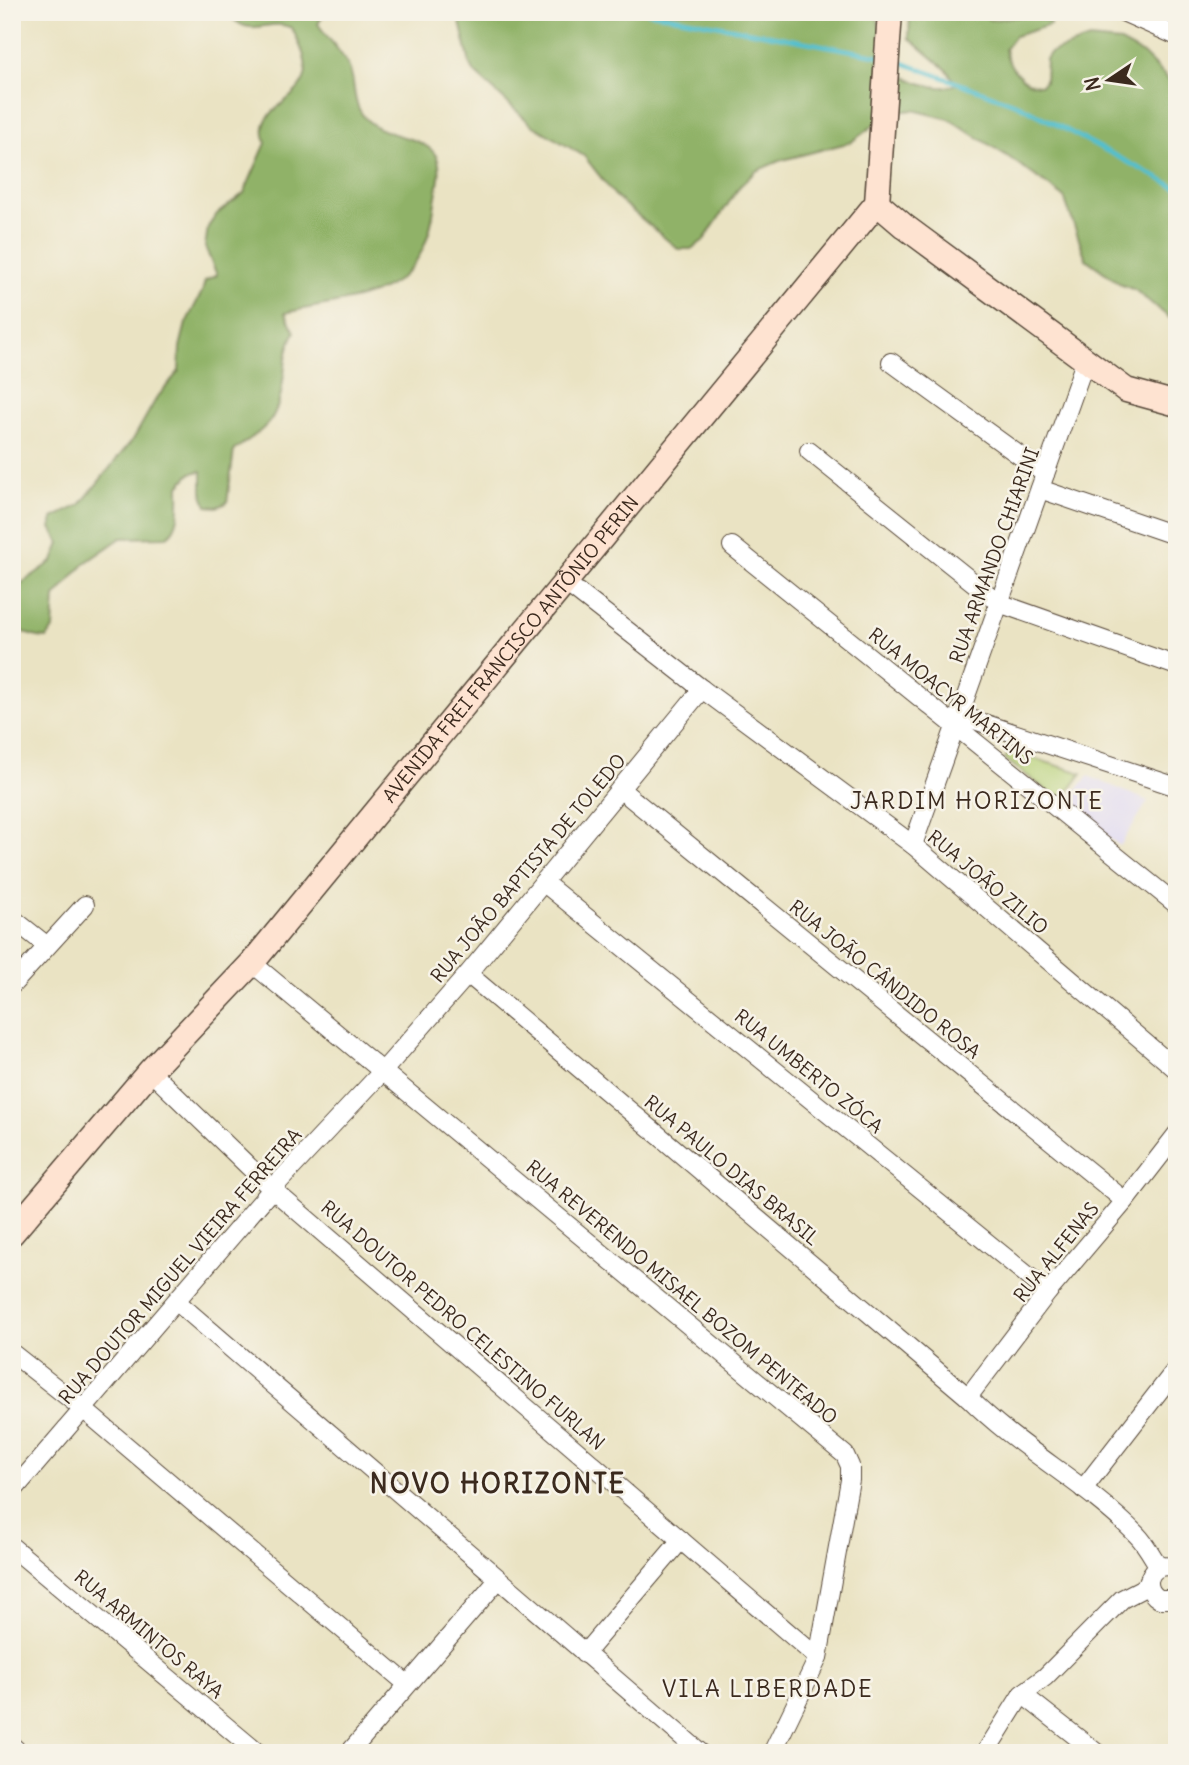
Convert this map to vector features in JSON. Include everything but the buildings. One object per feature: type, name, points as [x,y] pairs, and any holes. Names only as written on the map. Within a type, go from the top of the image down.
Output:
[{"type":"street","points":[[890,12],[877,203],[904,226],[1126,390],[1177,404]]},
{"type":"street","points":[[1124,12],[1177,36]]},
{"type":"street","name":"AVENIDA FREI FRANCISCO ANTÔNIO PERIN","points":[[12,1233],[150,1072],[253,963],[877,203]]},
{"type":"street","name":"RUA ARMANDO CHIARINI","points":[[913,845],[1086,359]]},
{"type":"street","points":[[891,362],[1042,481],[1177,536]]},
{"type":"street","points":[[809,451],[999,603],[1177,666]]},
{"type":"street","name":"RUA MOACYR MARTINS","points":[[732,546],[957,721],[1177,905]]},
{"type":"street","name":"RUA JOÃO ZILIO","points":[[565,582],[702,689],[913,845],[1177,1070]]},
{"type":"street","name":"RUA JOÃO BAPTISTA DE TOLEDO","points":[[383,1071],[468,974],[702,689]]},
{"type":"street","points":[[957,721],[1177,787]]},
{"type":"street","name":"RUA JOÃO CÂNDIDO ROSA","points":[[620,789],[1125,1201]]},
{"type":"street","name":"RUA UMBERTO ZÓCA","points":[[543,882],[1048,1292]]},
{"type":"street","points":[[12,985],[85,905]]},
{"type":"street","points":[[12,918],[46,945]]},
{"type":"street","name":"RUA REVERENDO MISAEL BOZOM PENTEADO","points":[[253,963],[845,1455],[850,1466],[850,1480],[818,1658],[772,1753]]},
{"type":"street","name":"RUA PAULO DIAS BRASIL","points":[[468,974],[968,1397],[990,1419],[1083,1489],[1139,1536],[1168,1568]]},
{"type":"street","name":"RUA DOUTOR MIGUEL VIEIRA FERREIRA","points":[[12,1492],[272,1189],[383,1071]]},
{"type":"street","name":"RUA DOUTOR PEDRO CELESTINO FURLAN","points":[[150,1072],[272,1189],[818,1658]]},
{"type":"street","name":"RUA ALFENAS","points":[[968,1397],[1048,1292],[1177,1134]]},
{"type":"street","points":[[176,1301],[701,1753]]},
{"type":"street","points":[[12,1353],[83,1409],[407,1684]]},
{"type":"street","points":[[1083,1489],[1177,1368]]},
{"type":"street","points":[[584,1654],[681,1540]]},
{"type":"street","name":"RUA ARMINTOS RAYA","points":[[12,1547],[258,1753]]},
{"type":"street","points":[[1168,1568],[1151,1574],[1149,1585],[1154,1596],[1175,1603]]},
{"type":"street","points":[[349,1753],[498,1580]]},
{"type":"street","points":[[985,1753],[1022,1694],[1045,1677],[1122,1599],[1149,1585]]},
{"type":"street","points":[[1022,1694],[1097,1753]]},
{"type":"street","points":[[12,1746],[20,1753]]},
{"type":"shaded area","points":[[1088,776],[1148,801],[1120,846],[1065,805]]},
{"type":"green space","points":[[231,12],[325,12],[318,24],[349,67],[357,104],[362,114],[378,128],[420,142],[438,159],[439,177],[428,234],[418,259],[403,276],[385,288],[340,302],[285,313],[295,332],[287,354],[279,401],[266,426],[234,450],[227,503],[217,507],[207,506],[202,492],[202,471],[191,473],[179,486],[177,521],[171,533],[166,537],[121,538],[85,563],[55,597],[53,629],[47,638],[35,636],[26,633],[16,624],[12,609],[12,590],[53,561],[60,543],[51,528],[53,518],[80,505],[134,438],[156,399],[179,371],[180,347],[186,323],[205,281],[217,275],[205,247],[208,227],[217,214],[244,193],[266,143],[265,122],[300,86],[305,76],[304,58],[292,28],[283,25],[246,26],[231,17]]},
{"type":"green space","points":[[460,12],[876,12],[892,65],[912,80],[941,87],[956,84],[947,70],[909,38],[910,12],[980,12],[990,20],[1031,15],[1050,22],[1050,25],[1015,36],[1005,49],[1009,62],[1022,78],[1041,85],[1045,81],[1046,59],[1050,53],[1089,39],[1121,42],[1143,54],[1177,88],[1177,324],[1135,290],[1122,285],[1086,259],[1064,197],[949,119],[913,110],[890,113],[851,142],[779,161],[756,171],[740,186],[704,240],[691,249],[678,249],[617,198],[584,156],[532,125],[475,73],[470,64],[459,18]]},
{"type":"green space","points":[[1009,751],[1082,773],[1061,801],[1005,759]]},
{"type":"waterway","points":[[647,12],[880,56]]},
{"type":"waterway","points":[[895,60],[1019,105],[1177,188]]},
{"type":"district","name":"JARDIM HORIZONTE","points":[[977,800]]},
{"type":"district","name":"NOVO HORIZONTE","points":[[498,1483]]},
{"type":"district","name":"VILA LIBERDADE","points":[[768,1688]]}]
